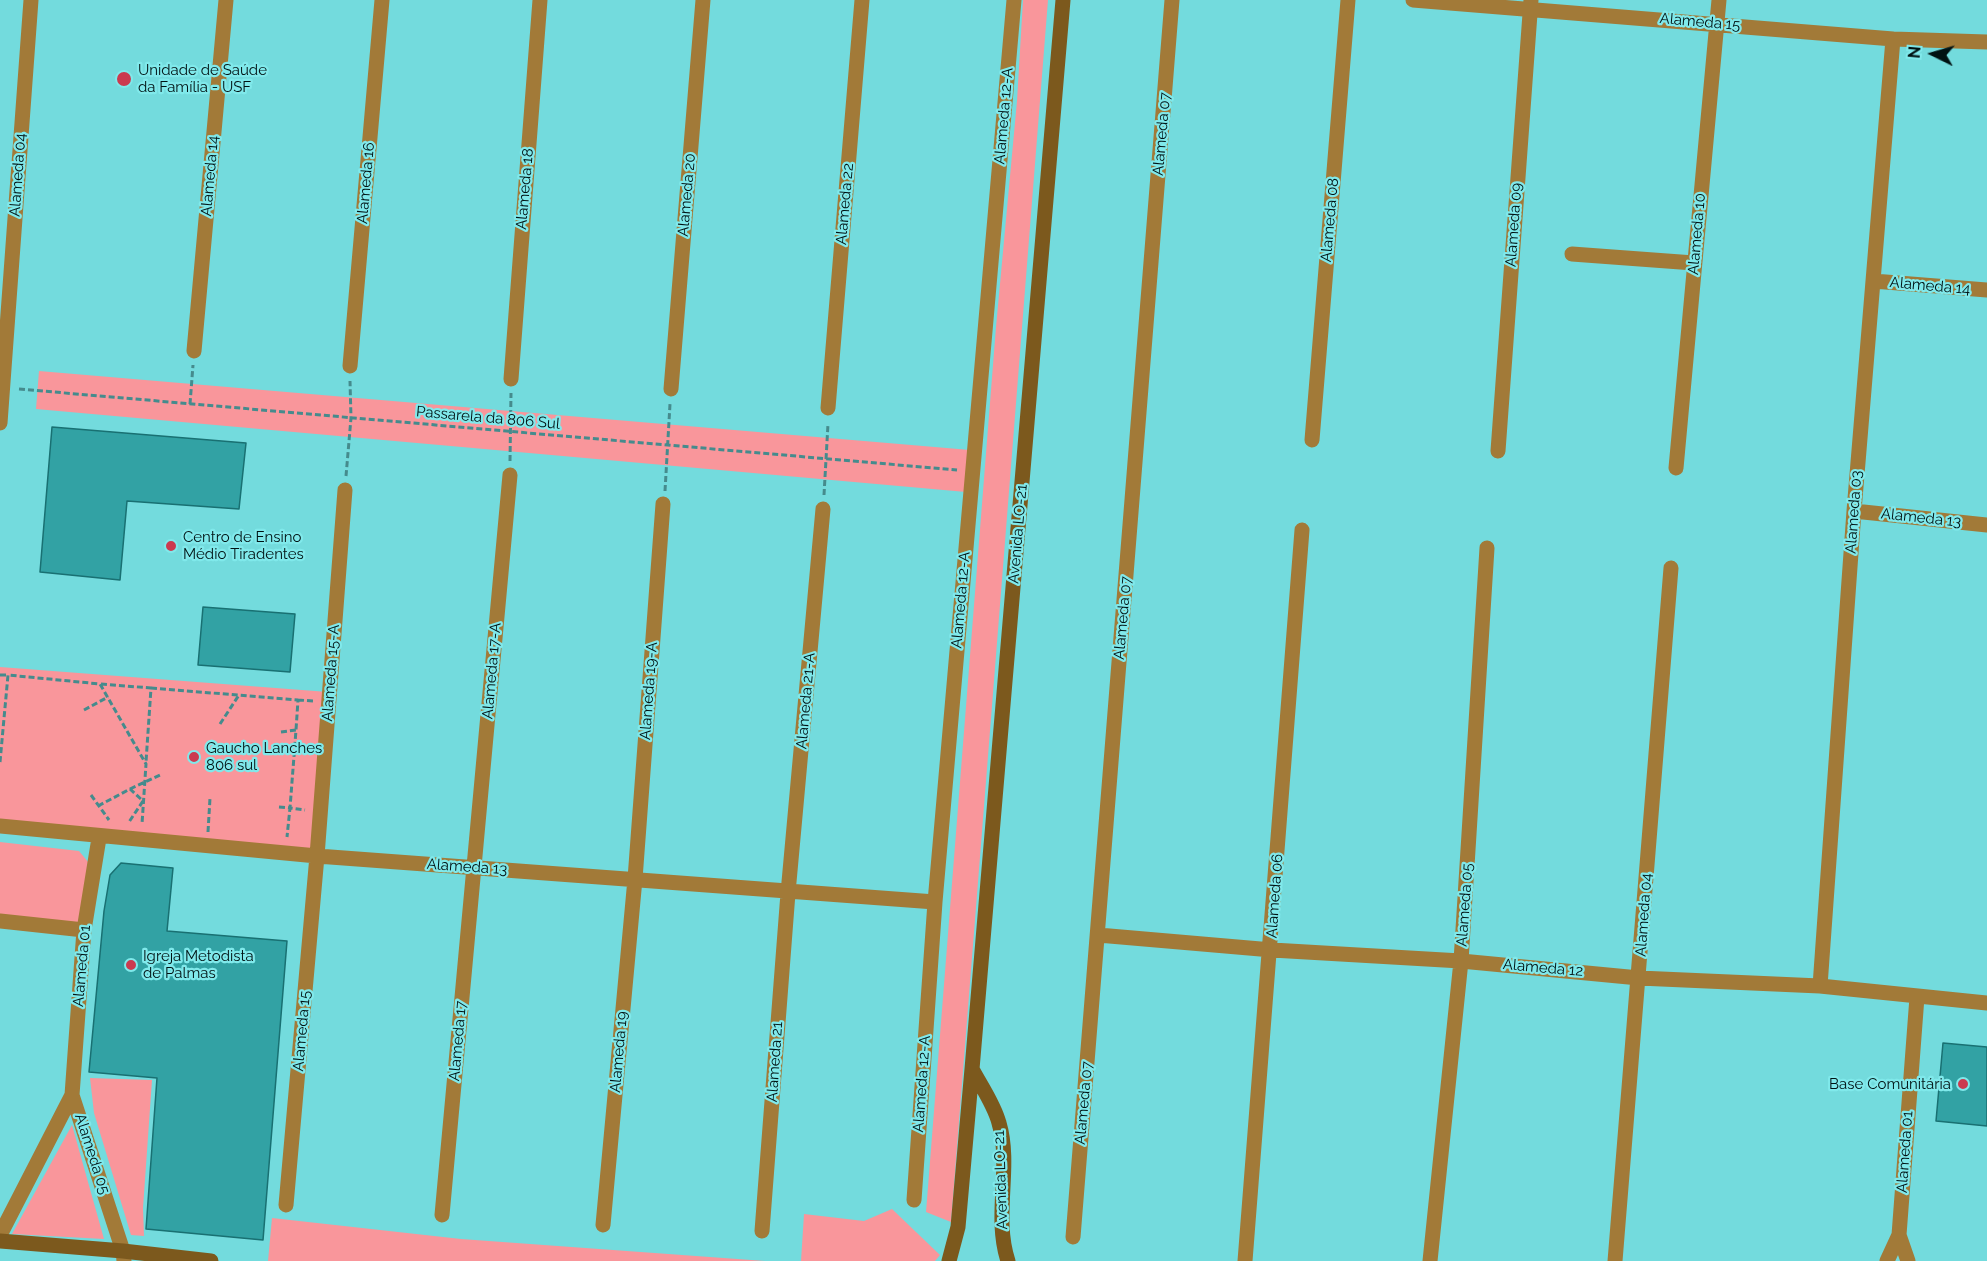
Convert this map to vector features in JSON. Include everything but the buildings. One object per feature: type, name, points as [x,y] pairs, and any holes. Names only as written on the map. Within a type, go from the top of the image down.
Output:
[{"type":"street","name":"Alameda 04","points":[[0,423],[31,0]]},
{"type":"street","name":"Alameda 14","points":[[194,351],[226,0]]},
{"type":"street","name":"Alameda 16","points":[[350,366],[382,0]]},
{"type":"street","name":"Alameda 18","points":[[510,379],[540,0]]},
{"type":"street","name":"Alameda 20","points":[[671,389],[703,0]]},
{"type":"street","name":"Alameda 22","points":[[828,408],[862,0]]},
{"type":"street","name":"Alameda 12-A","points":[[914,1200],[935,902],[1014,0]]},
{"type":"street","name":"Avenida LO-21","points":[[949,1261],[958,1227],[1063,0]]},
{"type":"street","name":"Alameda 07","points":[[1073,1237],[1172,0]]},
{"type":"street","name":"Alameda 08","points":[[1312,440],[1348,0]]},
{"type":"street","name":"Alameda 15","points":[[1413,0],[1531,4],[1893,39],[1987,42]]},
{"type":"street","name":"Alameda 10","points":[[1676,468],[1719,0]]},
{"type":"street","name":"Alameda 09","points":[[1498,451],[1531,4]]},
{"type":"street","name":"Alameda 03","points":[[1820,986],[1854,511],[1893,39]]},
{"type":"street","points":[[1572,254],[1694,263]]},
{"type":"street","name":"Alameda 14","points":[[1873,281],[1987,290]]},
{"type":"street","name":"Alameda 17-A","points":[[473,867],[510,475]]},
{"type":"street","name":"Alameda 15-A","points":[[317,856],[345,490]]},
{"type":"street","name":"Alameda 19-A","points":[[635,879],[663,504]]},
{"type":"street","name":"Alameda 21-A","points":[[788,893],[823,509]]},
{"type":"street","name":"Alameda 13","points":[[1854,511],[1987,525]]},
{"type":"street","name":"Alameda 06","points":[[1245,1261],[1272,950],[1302,530]]},
{"type":"street","name":"Alameda 05","points":[[1430,1261],[1461,961],[1487,548]]},
{"type":"street","name":"Alameda 04","points":[[1615,1261],[1671,568]]},
{"type":"street","name":"Alameda 13","points":[[0,826],[317,856],[635,879],[788,893],[935,902]]},
{"type":"street","name":"Alameda 01","points":[[72,1095],[84,930],[99,837]]},
{"type":"street","name":"Alameda 15","points":[[286,1206],[317,856]]},
{"type":"street","name":"Alameda 17","points":[[442,1215],[473,867]]},
{"type":"street","name":"Alameda 19","points":[[603,1225],[635,879]]},
{"type":"street","name":"Alameda 21","points":[[762,1231],[788,893]]},
{"type":"street","points":[[0,921],[84,930]]},
{"type":"street","name":"Alameda 12","points":[[1098,935],[1272,950],[1461,961],[1639,978],[1820,986],[1987,1003]]},
{"type":"street","name":"Alameda 01","points":[[1899,1235],[1917,997]]},
{"type":"street","name":"Avenida LO-21","points":[[972,1069],[999,1123],[1002,1149],[1001,1227],[1008,1261]]},
{"type":"street","name":"Alameda 05","points":[[0,1235],[72,1095]]},
{"type":"street","name":"Alameda 05","points":[[72,1095],[124,1256]]},
{"type":"street","points":[[1887,1261],[1899,1235]]},
{"type":"street","points":[[1899,1235],[1908,1261]]},
{"type":"street","points":[[0,1241],[124,1256],[211,1261]]},
{"type":"path","points":[[190,404],[194,351]]},
{"type":"path","points":[[345,490],[351,418],[350,366]]},
{"type":"path","points":[[510,379],[510,475]]},
{"type":"path","name":"Passarela da 806 Sul","points":[[3,388],[972,472]]},
{"type":"path","points":[[663,504],[671,389]]},
{"type":"path","points":[[823,509],[828,459],[828,408]]},
{"type":"path","points":[[0,675],[298,700],[290,808]]},
{"type":"path","points":[[0,762],[8,675]]},
{"type":"path","points":[[100,684],[146,764]]},
{"type":"path","points":[[141,831],[152,688]]},
{"type":"path","points":[[220,724],[238,695]]},
{"type":"path","points":[[84,710],[108,697]]},
{"type":"path","points":[[281,732],[296,730]]},
{"type":"path","points":[[98,806],[160,775]]},
{"type":"path","points":[[130,789],[143,801]]},
{"type":"path","points":[[91,795],[114,828]]},
{"type":"path","points":[[123,829],[143,801]]},
{"type":"shaded area","points":[[1023,0],[1048,0],[951,1222],[926,1212],[996,327],[1017,101]]},
{"type":"shaded area","points":[[39,371],[970,450],[966,492],[36,409]]},
{"type":"shaded area","points":[[0,667],[328,692],[316,854],[0,824]]},
{"type":"shaded area","points":[[0,842],[79,851],[89,863],[82,926],[0,918]]},
{"type":"shaded area","points":[[90,1078],[152,1080],[143,1208],[144,1236],[131,1235],[94,1113]]},
{"type":"shaded area","points":[[72,1125],[104,1239],[12,1234]]},
{"type":"shaded area","points":[[892,1209],[940,1255],[935,1261],[801,1261],[804,1214],[864,1221]]},
{"type":"shaded area","points":[[272,1218],[461,1239],[765,1261],[268,1261]]},
{"type":"place","name":"Unidade de Saúde da Família - USF","points":[[124,79]]},
{"type":"place","name":"Centro de Ensino Médio Tiradentes","points":[[171,546]]},
{"type":"place","name":"Gaucho Lanches 806 sul","points":[[194,757]]},
{"type":"place","name":"Igreja Metodista de Palmas","points":[[131,965]]},
{"type":"place","name":"Base Comunitária","points":[[1963,1084]]}]
